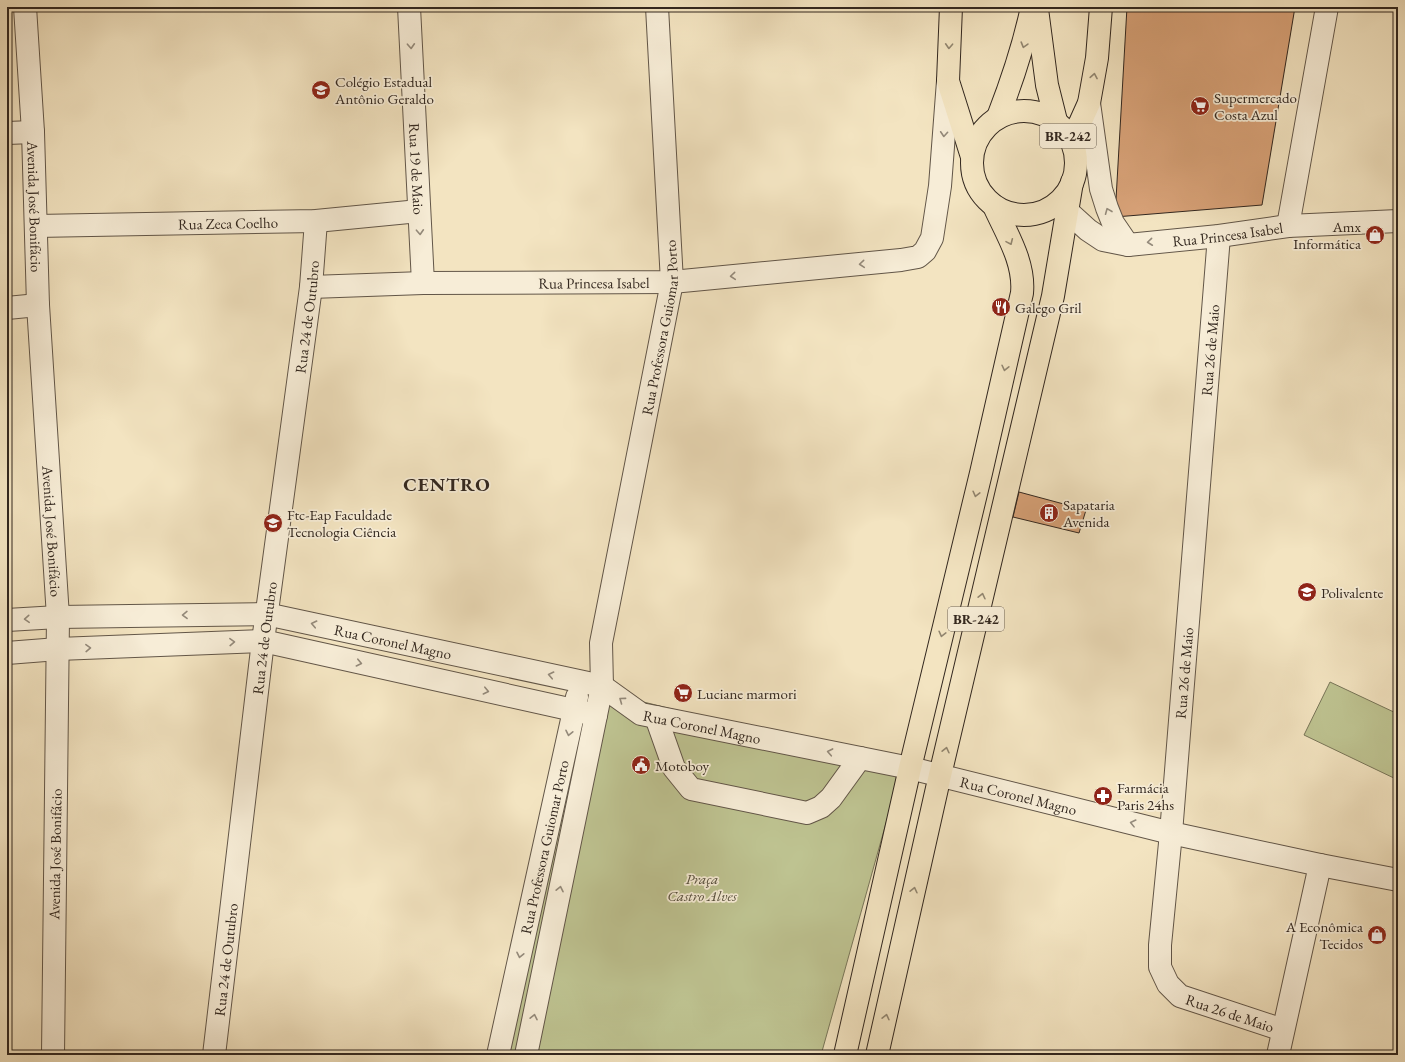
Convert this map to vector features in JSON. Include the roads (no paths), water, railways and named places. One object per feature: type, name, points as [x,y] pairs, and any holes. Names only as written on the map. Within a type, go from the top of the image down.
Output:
[{"type":"main road","points":[[951,7],[948,81],[972,157]]},
{"type":"main road","name":"BR-242","points":[[998,117],[1018,62],[1032,7]]},
{"type":"main road","name":"BR-242","points":[[1037,7],[1047,85],[1056,121]]},
{"type":"main road","points":[[1070,138],[1080,123],[1089,103],[1098,58],[1101,7]]},
{"type":"main road","name":"BR-242","points":[[1030,111],[1045,115],[1056,121],[1070,138],[1075,148],[1076,171],[1064,196],[1053,206],[1039,213],[1024,215],[1008,213],[994,206],[984,196],[977,185],[972,171],[972,157],[977,141],[986,128],[998,117],[1014,112],[1030,111]]},
{"type":"main road","name":"BR-242","points":[[878,1055],[940,775],[1053,296],[1072,182]]},
{"type":"main road","name":"BR-242","points":[[845,1055],[910,768],[979,481],[1022,293],[1023,281],[1018,262],[994,206]]},
{"type":"street","name":"Avenida José Bonifácio","points":[[25,7],[33,132],[38,305],[58,617],[53,1055]]},
{"type":"street","name":"Rua 19 de Maio","points":[[409,7],[423,283]]},
{"type":"street","name":"Rua Professora Guiomar Porto","points":[[526,1055],[602,686],[601,644],[672,282],[657,7]]},
{"type":"street","points":[[1288,226],[1327,7]]},
{"type":"street","name":"Rua Princesa Isabel","points":[[311,287],[423,283],[672,282],[901,260],[918,257],[925,251],[932,238],[940,186],[948,81]]},
{"type":"street","points":[[1089,103],[1101,189],[1106,208],[1113,223],[1128,245]]},
{"type":"street","points":[[7,133],[33,132]]},
{"type":"street","name":"Rua Zeca Coelho","points":[[36,226],[316,221],[419,210]]},
{"type":"street","name":"Rua Princesa Isabel","points":[[1067,211],[1088,230],[1103,240],[1128,245],[1219,236],[1288,226],[1398,221]]},
{"type":"street","name":"Rua 24 de Outubro","points":[[214,1055],[266,614],[311,287],[316,221]]},
{"type":"street","name":"Rua 26 de Maio","points":[[1219,236],[1171,833],[1160,945],[1160,967],[1168,984],[1180,996],[1283,1030]]},
{"type":"street","points":[[7,308],[38,305]]},
{"type":"street","name":"Rua Coronel Magno","points":[[7,620],[58,617],[266,614],[602,686],[641,714],[910,768],[1171,833],[1398,880]]},
{"type":"street","name":"Rua Coronel Magno","points":[[7,653],[58,649],[263,641],[596,715]]},
{"type":"street","name":"Rua Professora Guiomar Porto","points":[[498,1055],[581,681],[601,644]]},
{"type":"street","points":[[656,717],[674,768],[691,789],[807,813],[821,807],[831,798],[860,758]]},
{"type":"street","name":"Rua 26 de Maio","points":[[1278,1055],[1320,865]]},
{"type":"street","points":[[48,1055],[58,1055]]},
{"type":"place","name":"Colégio Estadual Antônio Geraldo","points":[[321,90]]},
{"type":"place","name":"Supermercado Costa Azul","points":[[1200,106]]},
{"type":"place","name":"Amx Informática","points":[[1375,235]]},
{"type":"place","name":"Galego Gril","points":[[1001,307]]},
{"type":"place","name":"Sapataria Avenida","points":[[1049,513]]},
{"type":"place","name":"Ftc-Eap Faculdade Tecnologia Ciência","points":[[273,523]]},
{"type":"place","name":"Polivalente","points":[[1307,592]]},
{"type":"place","name":"Luciane marmori","points":[[683,693]]},
{"type":"place","name":"Motoboy","points":[[641,765]]},
{"type":"place","name":"Farmácia Paris 24hs","points":[[1103,796]]},
{"type":"place","name":"A Econômica Tecidos","points":[[1377,935]]},
{"type":"district","name":"CENTRO","points":[[447,484]]},
{"type":"park label","name":"Praça Castro Alves","points":[[702,886]]}]
